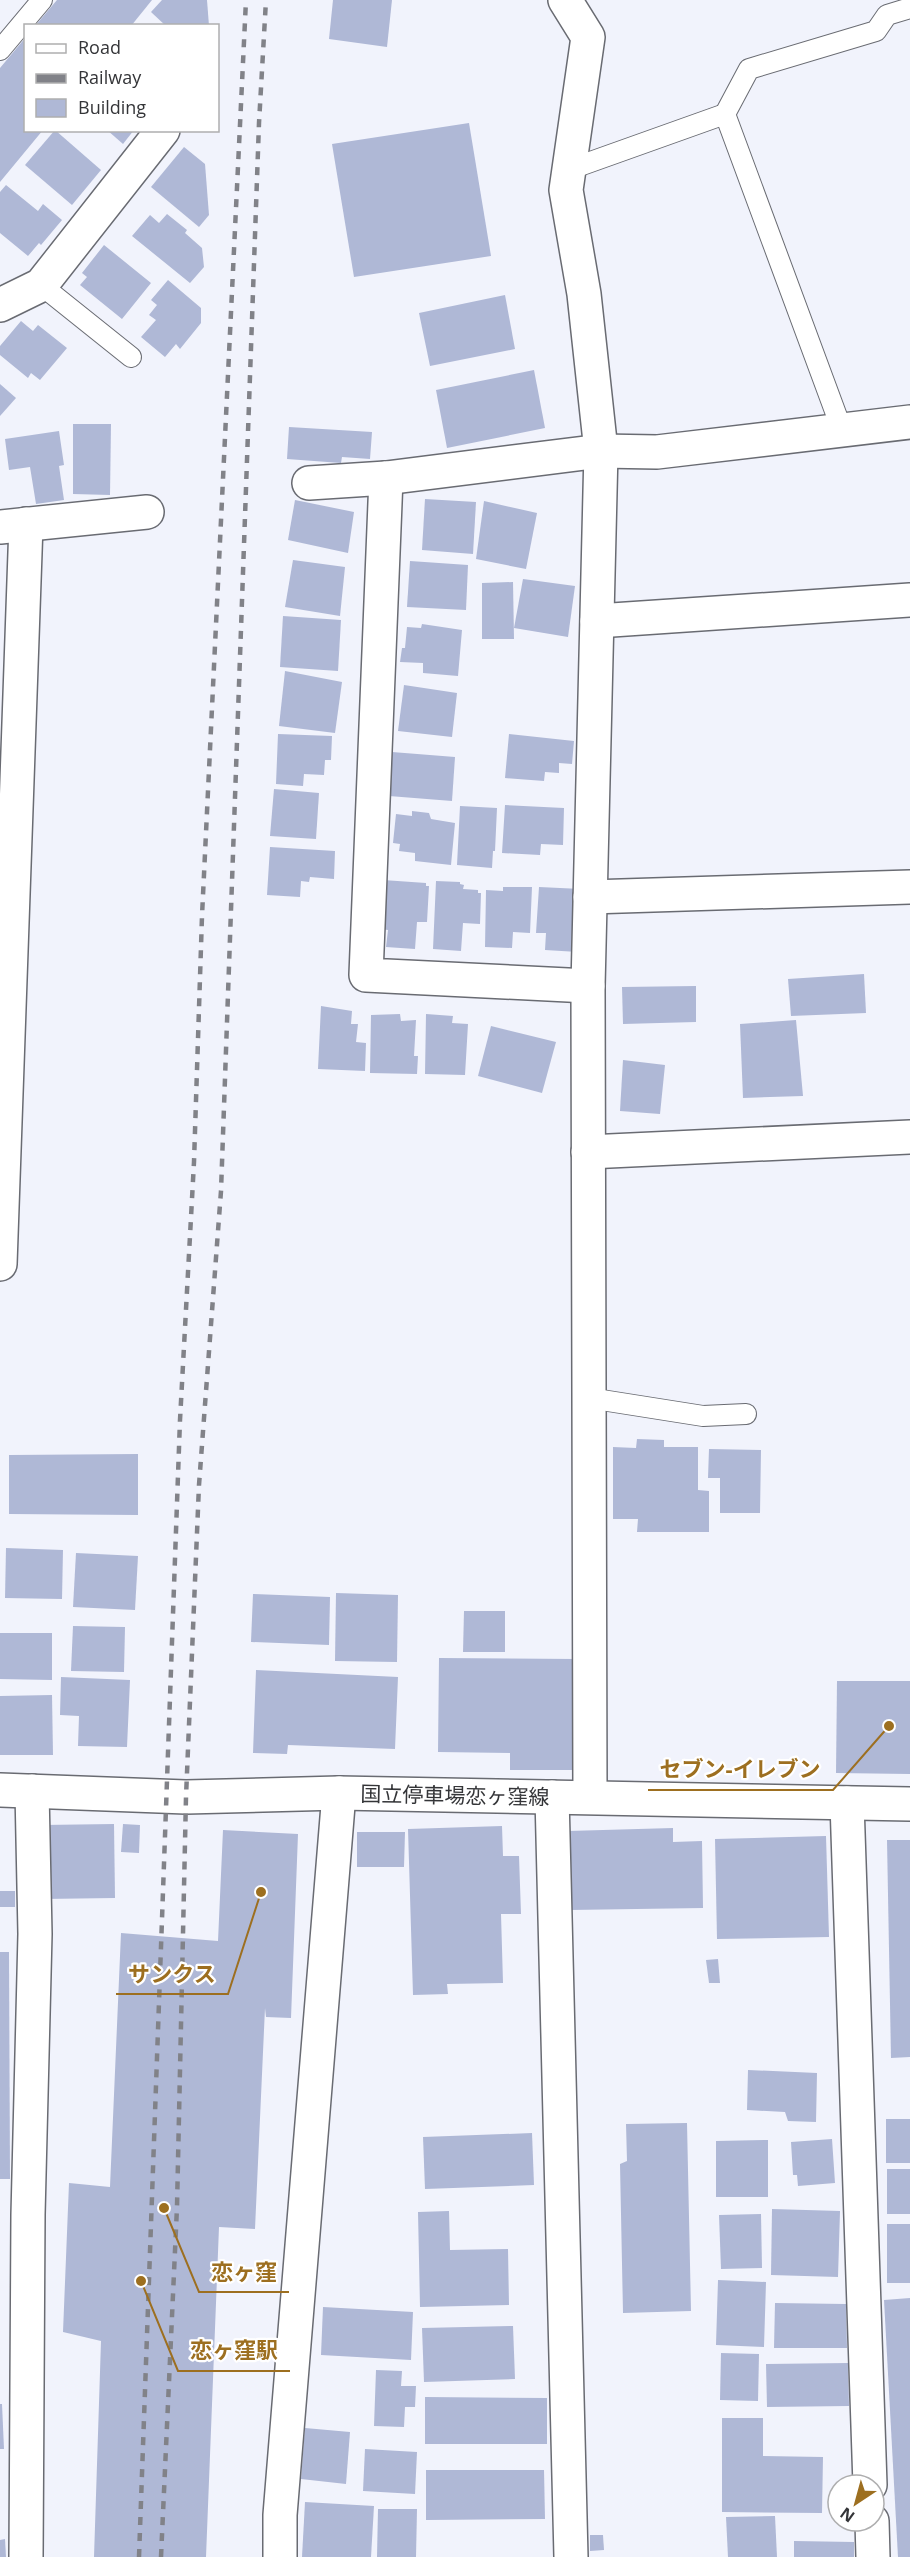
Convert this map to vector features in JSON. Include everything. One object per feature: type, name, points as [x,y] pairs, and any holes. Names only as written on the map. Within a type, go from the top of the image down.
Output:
[{"type":"street","points":[[565,0],[588,36],[566,190],[584,294],[601,451],[588,986],[590,1797]]},
{"type":"street","points":[[0,304],[41,285],[161,132]]},
{"type":"street","points":[[309,483],[386,478],[601,451],[657,452],[910,422]]},
{"type":"street","points":[[386,478],[366,975],[588,986]]},
{"type":"street","points":[[0,1264],[13,526],[147,512]]},
{"type":"street","points":[[597,621],[910,600]]},
{"type":"street","points":[[590,897],[910,887]]},
{"type":"street","points":[[588,1152],[910,1137]]},
{"type":"street","points":[[16,1790],[35,1934],[28,2215],[26,2557]]},
{"type":"street","name":"国立停車場恋ヶ窪線","points":[[16,1790],[186,1797],[339,1793],[910,1804]]},
{"type":"street","points":[[280,2557],[280,2514],[339,1793]]},
{"type":"street","points":[[552,1797],[571,2557]]},
{"type":"street","points":[[846,1803],[870,2473]]},
{"type":"street","points":[[872,2533],[873,2557]]},
{"type":"lane","points":[[0,50],[42,0]]},
{"type":"lane","points":[[568,170],[725,114],[749,69],[876,30],[887,15],[910,8]]},
{"type":"lane","points":[[725,114],[842,430]]},
{"type":"lane","points":[[41,285],[131,357]]},
{"type":"lane","points":[[589,1398],[703,1416],[746,1414]]},
{"type":"building","points":[[57,0],[152,0],[133,24],[37,24]]},
{"type":"building","points":[[162,0],[207,0],[209,24],[164,24],[151,12]]},
{"type":"building","points":[[333,0],[392,0],[387,47],[329,39]]},
{"type":"building","points":[[24,39],[24,132],[41,132],[0,182],[0,68]]},
{"type":"building","points":[[469,123],[491,256],[354,277],[332,144]]},
{"type":"building","points":[[53,132],[57,132],[101,170],[72,205],[25,165]]},
{"type":"building","points":[[109,132],[132,132],[123,144]]},
{"type":"building","points":[[184,147],[205,164],[209,215],[199,227],[151,187]]},
{"type":"building","points":[[6,185],[38,211],[43,204],[62,220],[41,245],[39,243],[28,256],[0,233],[0,192]]},
{"type":"building","points":[[167,214],[187,230],[185,233],[202,248],[204,267],[190,283],[132,236],[150,215],[159,223]]},
{"type":"building","points":[[104,245],[151,283],[122,319],[80,285],[87,277],[82,273]]},
{"type":"building","points":[[168,280],[201,308],[201,323],[180,349],[176,344],[165,357],[141,337],[156,320],[149,315],[157,305],[151,300]]},
{"type":"building","points":[[505,295],[515,349],[430,366],[419,313]]},
{"type":"building","points":[[21,321],[33,331],[38,325],[67,348],[40,380],[31,373],[28,378],[0,355],[0,346]]},
{"type":"building","points":[[534,370],[545,428],[447,448],[436,390]]},
{"type":"building","points":[[0,384],[16,398],[0,416]]},
{"type":"building","points":[[73,424],[111,424],[110,495],[73,494]]},
{"type":"building","points":[[289,427],[372,432],[370,459],[342,457],[341,463],[287,459]]},
{"type":"building","points":[[59,431],[64,465],[59,466],[64,500],[36,504],[30,467],[9,470],[5,439]]},
{"type":"building","points":[[425,499],[476,502],[473,554],[422,550]]},
{"type":"building","points":[[295,500],[354,512],[348,553],[288,540]]},
{"type":"building","points":[[484,501],[537,513],[526,569],[476,559]]},
{"type":"building","points":[[293,560],[345,567],[340,616],[285,607]]},
{"type":"building","points":[[410,561],[468,565],[466,610],[407,607]]},
{"type":"building","points":[[523,579],[575,586],[568,637],[514,628]]},
{"type":"building","points":[[513,582],[514,639],[482,639],[482,583]]},
{"type":"building","points":[[283,616],[341,620],[338,671],[280,667]]},
{"type":"building","points":[[422,624],[462,630],[458,676],[423,673],[423,663],[400,662],[402,648],[405,648],[407,627],[421,628]]},
{"type":"building","points":[[285,671],[342,682],[335,733],[279,726]]},
{"type":"building","points":[[404,685],[457,693],[452,737],[398,731]]},
{"type":"building","points":[[278,734],[332,736],[331,760],[325,760],[324,775],[304,774],[303,786],[276,784]]},
{"type":"building","points":[[509,734],[574,741],[572,764],[559,763],[559,773],[545,772],[544,781],[505,778]]},
{"type":"building","points":[[392,752],[455,757],[452,801],[389,796]]},
{"type":"building","points":[[274,789],[319,793],[316,839],[270,836]]},
{"type":"building","points":[[505,805],[564,808],[563,845],[541,844],[540,855],[502,853]]},
{"type":"building","points":[[460,806],[497,808],[492,868],[457,865]]},
{"type":"building","points":[[412,811],[429,813],[431,819],[455,823],[451,865],[415,861],[415,853],[399,851],[400,844],[393,843],[396,814],[412,816]]},
{"type":"building","points":[[270,847],[335,851],[334,879],[310,877],[309,882],[301,881],[300,897],[267,895]]},
{"type":"building","points":[[383,880],[426,883],[426,886],[429,886],[427,922],[417,922],[415,949],[386,947],[388,930],[380,929]]},
{"type":"building","points":[[436,881],[460,882],[464,885],[463,889],[478,890],[478,893],[481,893],[480,924],[463,923],[461,951],[433,949]]},
{"type":"building","points":[[503,887],[532,887],[530,933],[513,932],[512,948],[485,947],[486,890],[503,891]]},
{"type":"building","points":[[539,887],[581,889],[578,952],[545,950],[546,933],[536,933]]},
{"type":"building","points":[[864,974],[866,1013],[791,1016],[788,979]]},
{"type":"building","points":[[696,986],[696,1022],[623,1024],[622,987]]},
{"type":"building","points":[[321,1006],[352,1011],[351,1024],[358,1024],[356,1042],[366,1043],[365,1071],[318,1069]]},
{"type":"building","points":[[400,1014],[401,1021],[416,1020],[414,1056],[418,1056],[417,1074],[370,1073],[371,1015]]},
{"type":"building","points":[[426,1014],[453,1016],[452,1023],[468,1024],[465,1075],[425,1074]]},
{"type":"building","points":[[796,1020],[803,1096],[743,1098],[740,1024]]},
{"type":"building","points":[[491,1026],[556,1042],[542,1093],[478,1076]]},
{"type":"building","points":[[623,1060],[665,1065],[660,1114],[620,1111]]},
{"type":"building","points":[[637,1439],[664,1440],[664,1447],[698,1447],[698,1490],[709,1491],[709,1532],[637,1532],[638,1519],[613,1519],[613,1447],[636,1448]]},
{"type":"building","points":[[709,1449],[761,1450],[760,1513],[720,1513],[720,1478],[708,1478]]},
{"type":"building","points":[[138,1454],[138,1515],[9,1514],[9,1455]]},
{"type":"building","points":[[6,1548],[63,1550],[62,1599],[5,1598]]},
{"type":"building","points":[[76,1553],[138,1556],[135,1610],[73,1607]]},
{"type":"building","points":[[336,1593],[398,1595],[397,1662],[335,1661]]},
{"type":"building","points":[[253,1594],[330,1597],[329,1645],[251,1642]]},
{"type":"building","points":[[464,1611],[505,1611],[505,1652],[463,1652]]},
{"type":"building","points":[[73,1626],[125,1627],[124,1672],[71,1671]]},
{"type":"building","points":[[0,1633],[52,1633],[52,1680],[0,1679]]},
{"type":"building","points":[[439,1658],[576,1659],[576,1770],[510,1770],[510,1753],[438,1752]]},
{"type":"building","points":[[256,1670],[398,1677],[395,1749],[288,1745],[287,1754],[253,1753]]},
{"type":"building","points":[[61,1677],[130,1680],[127,1747],[78,1746],[79,1716],[60,1715]]},
{"type":"building","points":[[837,1681],[910,1681],[910,1774],[836,1773]]},
{"type":"building","points":[[52,1695],[53,1755],[0,1755],[0,1696]]},
{"type":"building","points":[[114,1824],[115,1898],[43,1899],[42,1825]]},
{"type":"building","points":[[123,1824],[140,1825],[139,1853],[121,1852]]},
{"type":"building","points":[[502,1826],[503,1856],[519,1856],[521,1914],[501,1914],[503,1983],[447,1984],[448,1994],[413,1995],[408,1829]]},
{"type":"building","points":[[673,1828],[673,1842],[702,1841],[703,1908],[570,1910],[568,1831]]},
{"type":"building","points":[[223,1830],[298,1834],[291,2018],[266,2017],[265,2008],[255,2229],[219,2227],[206,2557],[94,2557],[101,2341],[63,2332],[69,2183],[110,2187],[121,1933],[218,1941]]},
{"type":"building","points":[[357,1832],[405,1832],[404,1867],[357,1867]]},
{"type":"building","points":[[826,1836],[829,1937],[717,1939],[715,1839]]},
{"type":"building","points":[[887,1840],[910,1840],[910,2057],[891,2058]]},
{"type":"building","points":[[0,1891],[15,1891],[15,1907],[0,1907]]},
{"type":"building","points":[[0,1952],[9,1952],[10,2179],[0,2179]]},
{"type":"building","points":[[718,1959],[720,1983],[709,1983],[706,1960]]},
{"type":"building","points":[[748,2070],[817,2073],[816,2122],[788,2121],[785,2112],[747,2110]]},
{"type":"building","points":[[886,2119],[910,2119],[910,2163],[886,2163]]},
{"type":"building","points":[[687,2123],[691,2311],[623,2313],[620,2164],[627,2161],[626,2124]]},
{"type":"building","points":[[532,2133],[534,2185],[425,2189],[423,2137]]},
{"type":"building","points":[[832,2139],[835,2183],[798,2186],[797,2175],[793,2175],[791,2142]]},
{"type":"building","points":[[768,2140],[768,2197],[716,2197],[716,2141]]},
{"type":"building","points":[[887,2169],[910,2169],[910,2214],[887,2214]]},
{"type":"building","points":[[772,2209],[840,2211],[838,2277],[771,2275]]},
{"type":"building","points":[[449,2211],[450,2250],[508,2249],[509,2305],[420,2307],[418,2212]]},
{"type":"building","points":[[761,2214],[762,2268],[721,2269],[719,2215]]},
{"type":"building","points":[[887,2224],[910,2224],[910,2283],[887,2283]]},
{"type":"building","points":[[718,2280],[766,2282],[764,2347],[716,2345]]},
{"type":"building","points":[[910,2298],[910,2557],[898,2557],[884,2300]]},
{"type":"building","points":[[775,2303],[846,2304],[847,2348],[774,2348]]},
{"type":"building","points":[[323,2307],[413,2312],[411,2360],[321,2355]]},
{"type":"building","points":[[513,2326],[515,2379],[424,2382],[422,2328]]},
{"type":"building","points":[[721,2353],[759,2354],[758,2401],[720,2400]]},
{"type":"building","points":[[848,2363],[849,2406],[767,2407],[766,2364]]},
{"type":"building","points":[[376,2370],[402,2371],[401,2386],[416,2386],[415,2407],[405,2407],[404,2427],[374,2426]]},
{"type":"building","points":[[425,2397],[547,2398],[547,2444],[425,2444]]},
{"type":"building","points":[[0,2404],[2,2404],[4,2449],[0,2449]]},
{"type":"building","points":[[722,2418],[763,2418],[763,2456],[823,2457],[822,2513],[722,2512]]},
{"type":"building","points":[[305,2428],[350,2432],[346,2484],[301,2479]]},
{"type":"building","points":[[365,2449],[417,2452],[415,2494],[363,2491]]},
{"type":"building","points":[[426,2470],[544,2470],[545,2519],[426,2520]]},
{"type":"building","points":[[305,2502],[374,2506],[371,2557],[302,2557]]},
{"type":"building","points":[[378,2509],[417,2509],[416,2557],[377,2557]]},
{"type":"building","points":[[775,2516],[777,2557],[728,2557],[726,2517]]},
{"type":"building","points":[[590,2535],[603,2535],[604,2550],[590,2551]]},
{"type":"building","points":[[5,2539],[6,2557],[0,2557],[0,2540]]},
{"type":"building","points":[[794,2541],[854,2542],[854,2557],[794,2557]]},
{"type":"railway","points":[[139,2557],[180,1420],[194,1162],[202,916],[246,0]]},
{"type":"railway","points":[[161,2557],[177,2207],[186,1797],[199,1485],[221,1191],[259,123],[266,0]]},
{"type":"place","name":"セブン-イレブン","points":[[889,1726]]},
{"type":"place","name":"サンクス","points":[[261,1892]]},
{"type":"place","name":"恋ヶ窪","points":[[164,2208]]},
{"type":"place","name":"恋ヶ窪駅","points":[[141,2281]]}]
